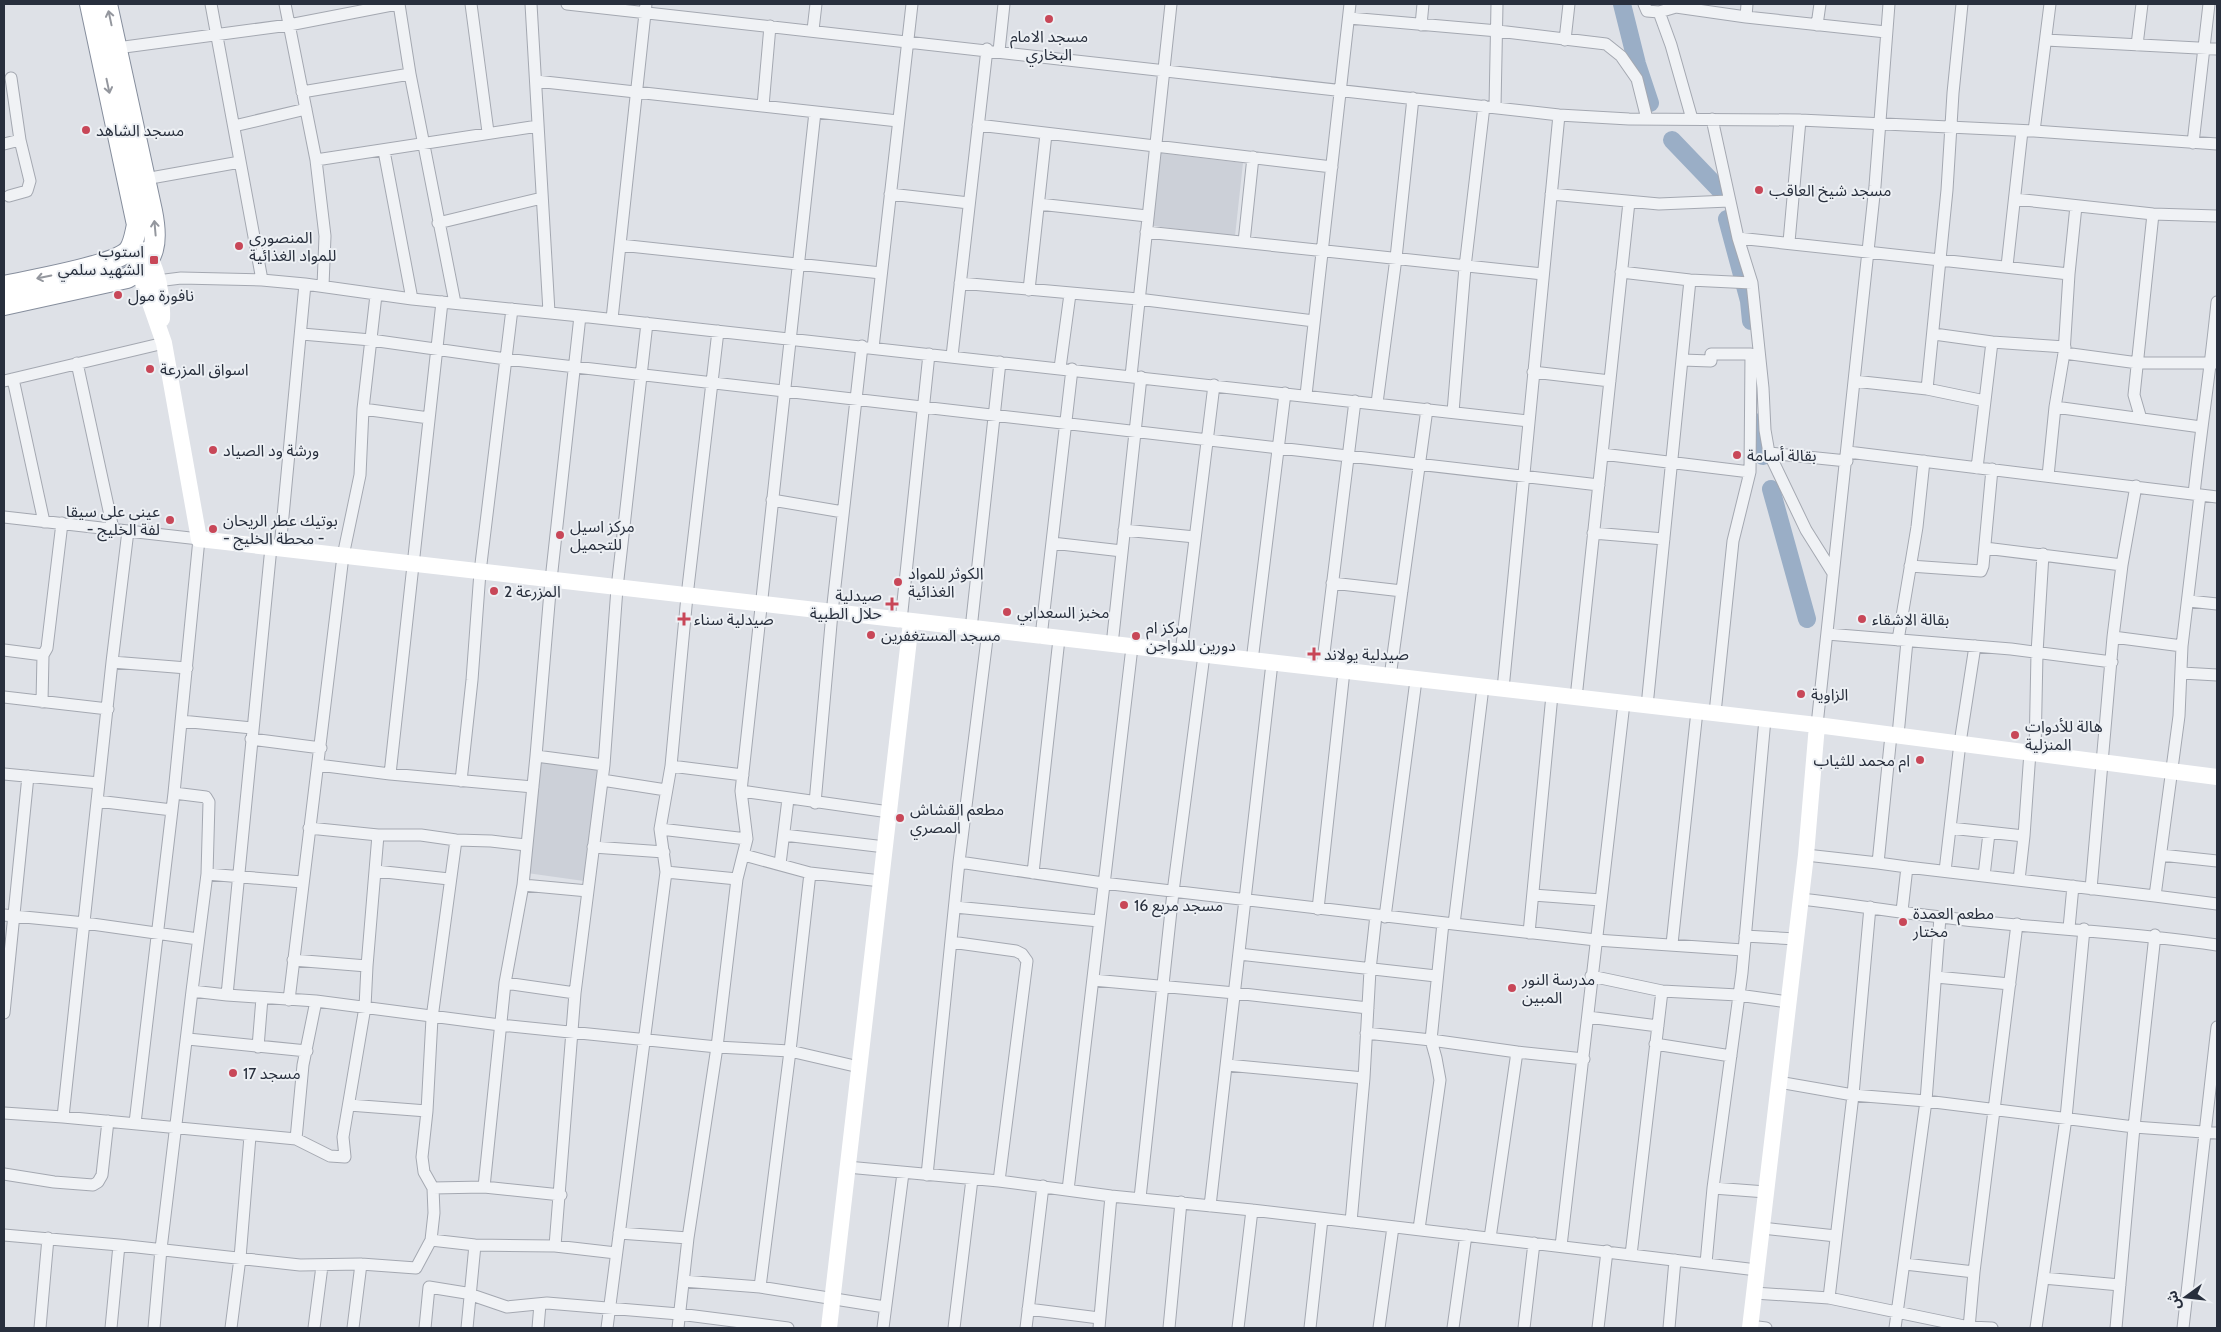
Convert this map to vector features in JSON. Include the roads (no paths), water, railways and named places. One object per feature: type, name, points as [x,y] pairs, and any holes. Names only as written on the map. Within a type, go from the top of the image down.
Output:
[{"type":"highway","points":[[4,286],[99,264],[131,245],[137,225],[90,4]]},
{"type":"highway","points":[[4,305],[112,282],[144,265],[154,252],[156,229],[107,4]]},
{"type":"street","points":[[211,4],[262,280]]},
{"type":"street","points":[[285,4],[316,160],[324,236],[323,286]]},
{"type":"street","points":[[116,48],[289,25],[359,7],[398,4],[438,223],[455,303]]},
{"type":"street","points":[[471,4],[488,132]]},
{"type":"street","points":[[531,4],[549,312]]},
{"type":"street","points":[[567,4],[645,8],[770,26],[908,40],[1559,115],[1648,119],[1800,120],[2028,131],[2217,144]]},
{"type":"street","points":[[813,30],[816,4]]},
{"type":"street","points":[[815,803],[832,613],[856,398],[881,274],[912,4]]},
{"type":"street","points":[[999,51],[1004,4]]},
{"type":"street","points":[[1112,645],[1135,430],[1138,299],[1171,4]]},
{"type":"street","points":[[1306,395],[1350,4]]},
{"type":"street","points":[[1421,25],[1423,4]]},
{"type":"street","points":[[1452,412],[1465,267],[1489,107],[1498,31],[1497,4]]},
{"type":"street","points":[[1565,40],[1569,4]]},
{"type":"street","points":[[1644,4],[1648,11],[1659,12],[1675,5],[1746,17],[1886,32]]},
{"type":"street","points":[[1746,17],[1747,4]]},
{"type":"street","points":[[1817,25],[1820,4]]},
{"type":"street","points":[[1756,1328],[1754,1293],[1806,855],[1817,725],[1868,251],[1889,4]]},
{"type":"street","points":[[1926,389],[1934,334],[1941,260],[1953,93],[1962,4]]},
{"type":"street","points":[[2007,266],[2015,199],[2046,40],[2050,4]]},
{"type":"street","points":[[2137,45],[2142,4]]},
{"type":"street","points":[[2193,143],[2209,4]]},
{"type":"street","points":[[612,319],[645,8]]},
{"type":"street","points":[[1659,12],[1671,45],[1692,119]]},
{"type":"street","points":[[1349,18],[1498,31],[1606,44],[1621,56],[1637,79],[1648,119]]},
{"type":"street","points":[[763,106],[770,26]]},
{"type":"street","points":[[2046,40],[2217,49]]},
{"type":"street","points":[[952,356],[987,49]]},
{"type":"street","points":[[302,92],[410,74]]},
{"type":"street","points":[[9,196],[27,191],[30,181],[20,140],[11,78]]},
{"type":"street","points":[[536,81],[898,121]]},
{"type":"street","points":[[1377,403],[1396,258],[1413,98]]},
{"type":"street","points":[[234,126],[306,110]]},
{"type":"street","points":[[678,1328],[682,1281],[717,1047],[737,879],[747,839],[741,791],[815,112]]},
{"type":"street","points":[[1503,689],[1559,115]]},
{"type":"street","points":[[1712,120],[1738,238],[1752,283],[1763,388],[1765,430],[1769,453],[1806,530],[1833,574]]},
{"type":"street","points":[[1789,242],[1800,120]]},
{"type":"street","points":[[978,125],[1332,167]]},
{"type":"street","points":[[316,160],[384,151],[488,132],[538,126]]},
{"type":"street","points":[[1029,290],[1046,134]]},
{"type":"street","points":[[4,144],[20,140]]},
{"type":"street","points":[[384,151],[412,300]]},
{"type":"street","points":[[1244,242],[1253,157]]},
{"type":"street","points":[[145,179],[240,162]]},
{"type":"street","points":[[890,194],[969,203]]},
{"type":"street","points":[[1551,194],[1659,204],[1730,202]]},
{"type":"street","points":[[438,223],[542,198]]},
{"type":"street","points":[[2015,199],[2153,214],[2217,216]]},
{"type":"street","points":[[1576,698],[1629,202]]},
{"type":"street","points":[[1039,204],[1148,216]]},
{"type":"street","points":[[2048,476],[2055,407],[2064,350],[2076,206]]},
{"type":"street","points":[[2141,419],[2134,395],[2153,214]]},
{"type":"street","points":[[1146,232],[1543,274]]},
{"type":"street","points":[[1738,238],[1789,242],[2069,274]]},
{"type":"street","points":[[131,245],[141,245],[144,265],[163,337],[199,539],[174,793],[135,1123]]},
{"type":"street","points":[[620,246],[799,263],[881,274]]},
{"type":"street","points":[[144,265],[157,281],[162,310],[163,337]]},
{"type":"street","points":[[1621,272],[1690,280],[1752,283]]},
{"type":"street","points":[[157,281],[182,278],[262,280],[305,284],[412,300],[549,312],[1528,421]]},
{"type":"street","points":[[1647,706],[1690,280]]},
{"type":"street","points":[[960,283],[1138,299],[1314,321]]},
{"type":"street","points":[[227,994],[252,734],[302,334],[305,284]]},
{"type":"street","points":[[1041,637],[1066,422],[1066,369],[1070,294]]},
{"type":"street","points":[[289,1000],[343,556],[360,475],[363,409],[376,295]]},
{"type":"street","points":[[390,774],[442,302]]},
{"type":"street","points":[[2155,896],[2172,771],[2182,673],[2182,646],[2189,601],[2201,427],[2214,363],[2217,302]]},
{"type":"street","points":[[461,781],[472,680],[480,572],[512,309]]},
{"type":"street","points":[[484,1188],[505,983],[523,885],[536,756],[550,580],[580,316]]},
{"type":"street","points":[[555,1246],[561,1195],[571,1032],[604,765],[618,588],[647,323]]},
{"type":"street","points":[[607,1328],[666,872],[660,829],[671,766],[687,596],[718,331]]},
{"type":"street","points":[[302,334],[371,340],[438,350],[641,374],[1599,485]]},
{"type":"street","points":[[1934,334],[2064,350],[2138,363],[2214,363]]},
{"type":"street","points":[[44,522],[9,380],[77,363],[163,337]]},
{"type":"street","points":[[1977,468],[1992,342]]},
{"type":"street","points":[[829,1328],[885,847],[930,354]]},
{"type":"street","points":[[1682,360],[1711,361],[1711,354],[1751,354],[1750,472],[1733,541],[1715,713]]},
{"type":"street","points":[[971,629],[1000,362]]},
{"type":"street","points":[[77,363],[113,529]]},
{"type":"street","points":[[1533,372],[1610,382]]},
{"type":"street","points":[[1854,381],[1926,389],[1985,401]]},
{"type":"street","points":[[1181,653],[1214,385]]},
{"type":"street","points":[[1252,661],[1285,393]]},
{"type":"street","points":[[1322,669],[1355,401]]},
{"type":"street","points":[[2055,407],[2201,427]]},
{"type":"street","points":[[363,409],[429,418]]},
{"type":"street","points":[[1390,676],[1427,409]]},
{"type":"street","points":[[1769,453],[1924,461],[2217,497]]},
{"type":"street","points":[[1602,454],[1750,472]]},
{"type":"street","points":[[1878,863],[1894,735],[1910,566],[1924,461]]},
{"type":"street","points":[[1910,566],[1981,571],[1985,548],[1992,469]]},
{"type":"street","points":[[2091,889],[2113,637],[2122,565],[2136,486]]},
{"type":"street","points":[[772,500],[843,512]]},
{"type":"street","points":[[4,517],[906,622],[1715,713],[2217,777]]},
{"type":"street","points":[[42,702],[43,655],[47,648],[62,524]]},
{"type":"street","points":[[1124,530],[1195,537]]},
{"type":"street","points":[[63,1116],[86,923],[97,801],[128,531]]},
{"type":"street","points":[[1594,533],[1664,540]]},
{"type":"street","points":[[1052,543],[1122,551]]},
{"type":"street","points":[[1985,548],[2122,565]]},
{"type":"street","points":[[2020,880],[2033,753],[2043,554]]},
{"type":"street","points":[[1332,583],[1402,591]]},
{"type":"street","points":[[2189,601],[2217,604]]},
{"type":"street","points":[[927,1176],[959,862],[988,631]]},
{"type":"street","points":[[1827,634],[1975,646],[2112,662]]},
{"type":"street","points":[[2113,637],[2182,646]]},
{"type":"street","points":[[1033,873],[1059,639]]},
{"type":"street","points":[[1945,871],[1960,743],[1975,646]]},
{"type":"street","points":[[1068,1190],[1132,647]]},
{"type":"street","points":[[4,650],[43,655]]},
{"type":"street","points":[[1140,1198],[1173,892],[1204,655]]},
{"type":"street","points":[[112,662],[187,668]]},
{"type":"street","points":[[1210,1206],[1272,663]]},
{"type":"street","points":[[1318,909],[1344,671]]},
{"type":"street","points":[[2182,673],[2217,676]]},
{"type":"street","points":[[1351,1222],[1364,1078],[1370,970],[1416,680]]},
{"type":"street","points":[[1419,1229],[1440,1080],[1431,1040],[1436,976],[1448,924],[1484,687]]},
{"type":"street","points":[[1529,933],[1552,695]]},
{"type":"street","points":[[4,697],[108,709]]},
{"type":"street","points":[[1561,1246],[1624,703]]},
{"type":"street","points":[[1672,944],[1697,711]]},
{"type":"street","points":[[1706,1263],[1713,1188],[1745,936],[1766,719]]},
{"type":"street","points":[[181,721],[320,748]]},
{"type":"street","points":[[536,756],[604,765]]},
{"type":"street","points":[[318,766],[461,781],[533,786]]},
{"type":"street","points":[[671,766],[743,775]]},
{"type":"street","points":[[4,774],[99,783]]},
{"type":"street","points":[[4,1013],[9,915],[28,776]]},
{"type":"street","points":[[602,780],[666,790]]},
{"type":"street","points":[[741,791],[888,812]]},
{"type":"street","points":[[154,1328],[198,938],[207,874],[209,799],[174,793]]},
{"type":"street","points":[[780,864],[788,799]]},
{"type":"street","points":[[97,801],[172,810]]},
{"type":"street","points":[[309,828],[378,835],[421,835],[456,840],[526,845]]},
{"type":"street","points":[[1950,828],[2024,836]]},
{"type":"street","points":[[660,829],[747,839]]},
{"type":"street","points":[[1984,876],[1989,833]]},
{"type":"street","points":[[4,1113],[63,1116],[250,1136],[296,1139],[330,1156],[345,1157],[343,1137],[365,1008],[366,966],[378,835]]},
{"type":"street","points":[[784,835],[885,847]]},
{"type":"street","points":[[416,1268],[431,1240],[434,1213],[433,1188],[422,1165],[432,1018],[456,840]]},
{"type":"street","points":[[593,847],[664,852]]},
{"type":"street","points":[[744,855],[810,873],[881,882]]},
{"type":"street","points":[[1806,855],[2217,904]]},
{"type":"street","points":[[2161,855],[2217,861]]},
{"type":"street","points":[[959,862],[1173,892],[1448,924],[1596,940],[1743,950]]},
{"type":"street","points":[[1902,911],[1907,867]]},
{"type":"street","points":[[376,871],[450,879]]},
{"type":"street","points":[[666,872],[737,879]]},
{"type":"street","points":[[760,1287],[810,873]]},
{"type":"street","points":[[207,874],[302,882]]},
{"type":"street","points":[[523,885],[588,891]]},
{"type":"street","points":[[2069,928],[2073,886]]},
{"type":"street","points":[[1533,895],[1601,900]]},
{"type":"street","points":[[1801,899],[1870,906],[1940,917],[2155,935],[2217,945]]},
{"type":"street","points":[[1829,1298],[1853,1094],[1870,906]]},
{"type":"street","points":[[955,907],[1099,921]]},
{"type":"street","points":[[9,915],[198,938]]},
{"type":"street","points":[[1895,1328],[1926,1100],[1940,917]]},
{"type":"street","points":[[1969,1328],[1974,1272],[2017,924]]},
{"type":"street","points":[[2036,1328],[2066,1118],[2084,929]]},
{"type":"street","points":[[2116,1328],[2134,1127],[2155,935]]},
{"type":"street","points":[[1745,936],[1796,939]]},
{"type":"street","points":[[951,942],[1016,951],[1022,954],[1027,961],[999,1181]]},
{"type":"street","points":[[1239,954],[1436,976]]},
{"type":"street","points":[[294,960],[366,966]]},
{"type":"street","points":[[1592,976],[1662,990],[1738,995],[1788,1002]]},
{"type":"street","points":[[1936,977],[2010,984]]},
{"type":"street","points":[[1093,980],[1368,1008]]},
{"type":"street","points":[[505,983],[575,992]]},
{"type":"street","points":[[1631,1255],[1662,990]]},
{"type":"street","points":[[192,991],[316,1001],[432,1018],[717,1047],[790,1051],[859,1067]]},
{"type":"street","points":[[258,1047],[262,998]]},
{"type":"street","points":[[296,1139],[303,1065],[316,1001]]},
{"type":"street","points":[[1588,1017],[1658,1026]]},
{"type":"street","points":[[2183,1328],[2189,1286],[2193,1231],[2212,1133],[2217,1027]]},
{"type":"street","points":[[1366,1033],[1584,1059]]},
{"type":"street","points":[[188,1040],[307,1051]]},
{"type":"street","points":[[1656,1044],[1731,1056]]},
{"type":"street","points":[[1490,1238],[1517,1052]]},
{"type":"street","points":[[1227,1065],[1364,1078]]},
{"type":"street","points":[[1778,1082],[1853,1094],[1926,1100],[2134,1127],[2212,1133]]},
{"type":"street","points":[[349,1105],[427,1112]]},
{"type":"street","points":[[4,1174],[54,1182],[93,1185],[98,1182],[102,1175],[108,1121]]},
{"type":"street","points":[[231,1328],[240,1258],[250,1136]]},
{"type":"street","points":[[847,1166],[927,1176],[999,1181],[1111,1196],[1181,1202],[1534,1242],[1757,1270]]},
{"type":"street","points":[[883,1328],[884,1307],[903,1173]]},
{"type":"street","points":[[954,1328],[972,1179]]},
{"type":"street","points":[[1026,1328],[1043,1186]]},
{"type":"street","points":[[433,1188],[484,1188],[561,1195]]},
{"type":"street","points":[[1713,1188],[1766,1192]]},
{"type":"street","points":[[1028,1309],[1099,1323],[1111,1196]]},
{"type":"street","points":[[1169,1328],[1181,1202]]},
{"type":"street","points":[[1238,1328],[1252,1210]]},
{"type":"street","points":[[1310,1328],[1322,1219]]},
{"type":"street","points":[[1380,1328],[1393,1227]]},
{"type":"street","points":[[1762,1228],[1836,1236]]},
{"type":"street","points":[[619,1233],[688,1238]]},
{"type":"street","points":[[4,1235],[322,1266],[361,1264],[416,1268],[429,1287],[425,1328]]},
{"type":"street","points":[[1453,1328],[1466,1235]]},
{"type":"street","points":[[40,1328],[48,1238]]},
{"type":"street","points":[[431,1240],[475,1245],[555,1246],[616,1253]]},
{"type":"street","points":[[1524,1328],[1534,1242]]},
{"type":"street","points":[[111,1328],[119,1245]]},
{"type":"street","points":[[467,1328],[475,1245]]},
{"type":"street","points":[[1598,1328],[1607,1252]]},
{"type":"street","points":[[1669,1328],[1676,1260]]},
{"type":"street","points":[[353,1328],[361,1264]]},
{"type":"street","points":[[1905,1264],[1974,1272]]},
{"type":"street","points":[[314,1328],[322,1266]]},
{"type":"street","points":[[2043,1278],[2120,1285]]},
{"type":"street","points":[[682,1281],[760,1287],[884,1307]]},
{"type":"street","points":[[429,1287],[471,1294],[507,1306],[540,1304],[679,1314],[753,1326],[788,1328]]},
{"type":"street","points":[[1754,1293],[1829,1298],[1898,1311],[1969,1328],[1992,1328]]},
{"type":"street","points":[[538,1328],[540,1304]]},
{"type":"waterway","points":[[1622,4],[1637,64],[1650,103]]},
{"type":"waterway","points":[[1672,140],[1719,189]]},
{"type":"waterway","points":[[1727,219],[1749,301],[1751,321]]},
{"type":"waterway","points":[[1760,422],[1763,456]]},
{"type":"waterway","points":[[1771,489],[1807,619]]},
{"type":"place","name":"مسجد الامام البخاري","points":[[1049,19]]},
{"type":"place","name":"مسجد الشاهد","points":[[86,130]]},
{"type":"place","name":"مسجد شيخ العاقب","points":[[1759,190]]},
{"type":"place","name":"المنصوري للمواد الغذائية","points":[[239,246]]},
{"type":"place","name":"استوب الشهيد سلمي","points":[[154,260]]},
{"type":"place","name":"نافورة مول","points":[[118,295]]},
{"type":"place","name":"اسواق المزرعة","points":[[150,369]]},
{"type":"place","name":"ورشة ود الصياد","points":[[213,450]]},
{"type":"place","name":"بقالة أسامة","points":[[1737,455]]},
{"type":"place","name":"عيني على سيقا - لفة الخليج","points":[[170,520]]},
{"type":"place","name":"بوتيك عطر الريحان - محطة الخليج -","points":[[213,529]]},
{"type":"place","name":"مركز اسيل للتجميل","points":[[560,535]]},
{"type":"place","name":"الكوثر للمواد الغذائية","points":[[898,582]]},
{"type":"place","name":"المزرعة 2","points":[[494,591]]},
{"type":"place","name":"صيدلية حلال الطبية","points":[[892,604]]},
{"type":"place","name":"مخبز السعدابي","points":[[1007,612]]},
{"type":"place","name":"صيدلية سناء","points":[[684,619]]},
{"type":"place","name":"بقالة الاشقاء","points":[[1862,619]]},
{"type":"place","name":"مسجد المستغفرين","points":[[871,635]]},
{"type":"place","name":"مركز ام دورين للدواجن","points":[[1136,636]]},
{"type":"place","name":"صيدلية يولاند","points":[[1314,654]]},
{"type":"place","name":"الزاوية","points":[[1801,694]]},
{"type":"place","name":"هالة للأدوات المنزلية","points":[[2015,735]]},
{"type":"place","name":"ام محمد للثياب","points":[[1920,760]]},
{"type":"place","name":"مطعم القشاش المصري","points":[[900,818]]},
{"type":"place","name":"مسجد مربع 16","points":[[1124,905]]},
{"type":"place","name":"مطعم العمدة مختار","points":[[1903,922]]},
{"type":"place","name":"مدرسة النور المبين","points":[[1512,988]]},
{"type":"place","name":"مسجد 17","points":[[233,1073]]}]
